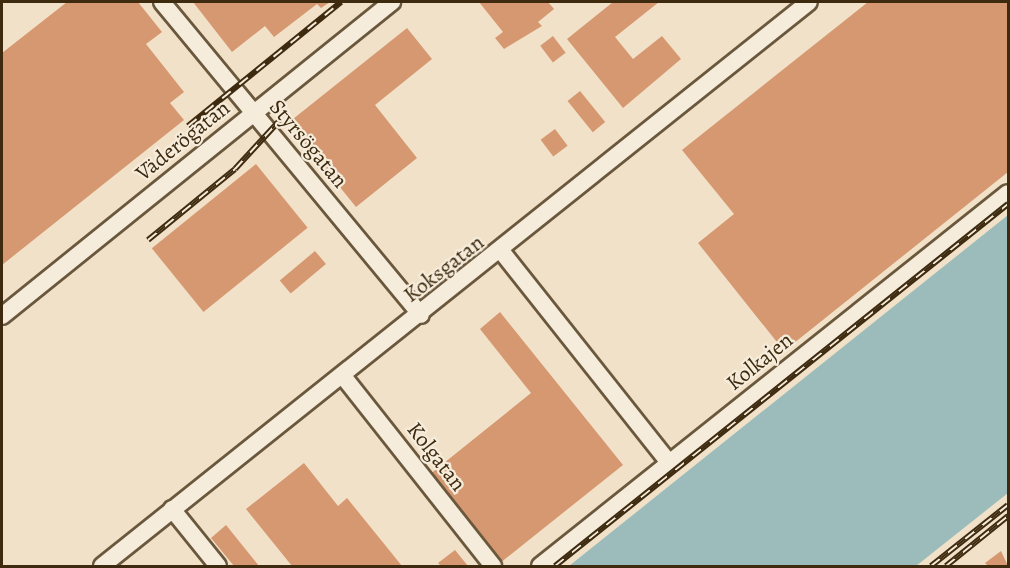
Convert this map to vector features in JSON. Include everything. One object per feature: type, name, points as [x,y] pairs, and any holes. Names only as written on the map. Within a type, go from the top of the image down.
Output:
[{"type":"street","name":"Styrsögatan","points":[[162,2],[421,315]]},
{"type":"street","name":"Väderögatan","points":[[2,316],[392,2]]},
{"type":"street","name":"Koksgatan","points":[[102,567],[172,509],[502,252],[809,2]]},
{"type":"street","name":"Kolkajen","points":[[540,567],[1008,193]]},
{"type":"street","points":[[502,252],[669,463]]},
{"type":"street","name":"Kolgatan","points":[[343,376],[493,567]]},
{"type":"street","points":[[172,509],[218,567]]},
{"type":"water","points":[[1008,215],[1008,493],[916,566],[569,566]]},
{"type":"building","points":[[67,2],[138,2],[162,32],[146,44],[184,92],[170,103],[184,120],[2,265],[2,53]]},
{"type":"building","points":[[193,2],[330,2],[321,8],[317,4],[274,37],[265,26],[232,52]]},
{"type":"building","points":[[479,2],[548,2],[554,9],[538,22],[542,26],[504,49],[495,38],[503,32]]},
{"type":"building","points":[[613,2],[659,2],[615,37],[633,59],[662,36],[681,59],[623,108],[567,39]]},
{"type":"building","points":[[868,2],[1008,2],[1008,172],[784,351],[698,243],[734,214],[682,150]]},
{"type":"building","points":[[407,28],[432,59],[375,105],[417,158],[356,207],[288,123]]},
{"type":"building","points":[[553,36],[566,53],[553,62],[540,46]]},
{"type":"building","points":[[580,91],[605,122],[593,132],[568,101]]},
{"type":"building","points":[[555,129],[568,146],[553,157],[541,140]]},
{"type":"building","points":[[256,164],[308,228],[203,312],[152,248]]},
{"type":"building","points":[[315,251],[326,264],[291,294],[280,281]]},
{"type":"building","points":[[500,312],[623,465],[500,563],[429,475],[531,393],[480,329]]},
{"type":"building","points":[[304,463],[338,506],[347,498],[402,566],[292,566],[246,509]]},
{"type":"building","points":[[226,525],[259,566],[234,566],[211,538]]},
{"type":"building","points":[[455,550],[468,566],[441,566],[438,563]]},
{"type":"building","points":[[1001,551],[1008,566],[988,566],[985,563]]},
{"type":"railway","points":[[188,126],[341,2]]},
{"type":"railway","points":[[148,240],[235,169],[281,119]]},
{"type":"railway","points":[[555,566],[1008,204]]},
{"type":"railway","points":[[931,566],[1008,505]]},
{"type":"railway","points":[[946,566],[1008,516]]}]
